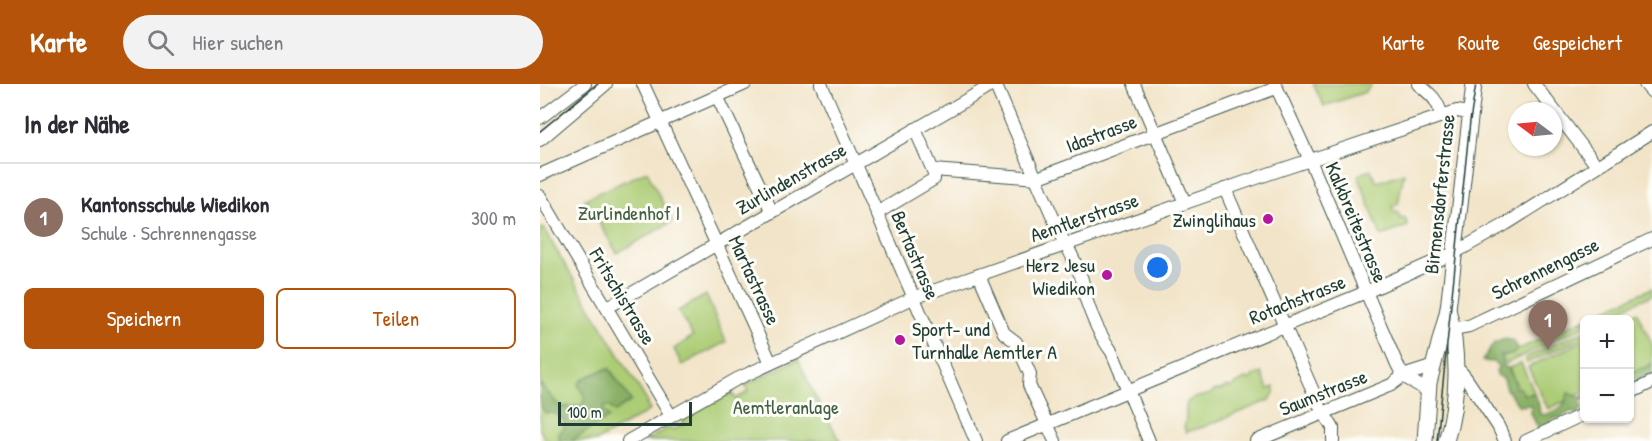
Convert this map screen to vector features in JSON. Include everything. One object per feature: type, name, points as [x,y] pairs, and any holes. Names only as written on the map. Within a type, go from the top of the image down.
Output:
[{"type":"main road","name":"Birmensdorferstrasse","points":[[1425,441],[1428,391],[1448,309],[1474,84]]},
{"type":"main road","name":"Birmensdorferstrasse","points":[[1446,441],[1455,370],[1453,329],[1448,309]]},
{"type":"main road","points":[[1434,366],[1455,370]]},
{"type":"street","points":[[540,118],[585,84]]},
{"type":"street","points":[[540,140],[606,84]]},
{"type":"street","name":"Martastrasse","points":[[643,84],[771,363]]},
{"type":"street","points":[[540,175],[745,84]]},
{"type":"street","name":"Bertastrasse","points":[[821,84],[976,441]]},
{"type":"street","points":[[994,84],[1065,244],[1070,250],[1083,280],[1084,294],[1090,309],[1104,341],[1114,356],[1149,441]]},
{"type":"street","name":"Zurlindenstrasse","points":[[608,307],[994,84]]},
{"type":"street","points":[[1134,84],[1185,203]]},
{"type":"street","points":[[1418,84],[1437,100],[1441,117]]},
{"type":"street","points":[[1534,84],[1597,166]]},
{"type":"street","points":[[1645,84],[1652,92]]},
{"type":"street","name":"Idastrasse","points":[[933,170],[1037,178],[1276,86]]},
{"type":"street","name":"Kalkbreitestrasse","points":[[1276,86],[1403,376]]},
{"type":"street","points":[[717,96],[772,212]]},
{"type":"street","name":"Aemtlerstrasse","points":[[628,441],[771,363],[913,298],[1457,111],[1469,113]]},
{"type":"street","points":[[877,213],[932,181],[933,170],[915,129]]},
{"type":"street","name":"Rotachstrasse","points":[[1007,441],[1366,292],[1454,253],[1506,224],[1652,132]]},
{"type":"street","points":[[1225,189],[1319,405],[1333,428],[1333,441]]},
{"type":"street","name":"Fritschistrasse","points":[[540,196],[671,416]]},
{"type":"street","name":"Schrennengasse","points":[[1453,329],[1468,327],[1652,239]]},
{"type":"street","points":[[979,275],[1004,333],[1016,342],[1030,374],[1029,385],[1055,441]]},
{"type":"street","points":[[1403,376],[1434,366]]},
{"type":"street","points":[[1455,370],[1461,372],[1466,378],[1498,426],[1505,441]]},
{"type":"street","points":[[1403,376],[1428,391]]},
{"type":"street","name":"Saumstrasse","points":[[1256,441],[1391,385],[1403,376]]},
{"type":"street","points":[[1634,391],[1652,382]]},
{"type":"street","points":[[1526,441],[1580,416]]},
{"type":"green space","points":[[1313,84],[1371,85],[1365,92],[1324,106]]},
{"type":"green space","points":[[1371,170],[1377,182],[1404,173],[1398,204],[1392,207],[1394,213],[1398,212],[1401,219],[1405,218],[1408,226],[1381,236],[1358,175]]},
{"type":"green space","name":"Zurlindenhof I","points":[[647,171],[672,222],[617,253],[585,199]]},
{"type":"green space","points":[[543,228],[648,403],[646,404],[650,410],[597,441],[546,441],[540,430],[540,230]]},
{"type":"green space","points":[[1652,288],[1652,295],[1608,315],[1593,315]]},
{"type":"green space","points":[[706,295],[726,342],[682,365],[674,349],[693,336],[678,311]]},
{"type":"green space","points":[[1637,312],[1652,344],[1652,364],[1634,373],[1634,315],[1631,315]]},
{"type":"green space","points":[[1580,321],[1580,328],[1505,364],[1502,357]]},
{"type":"green space","points":[[1580,332],[1580,339],[1527,363],[1525,358]]},
{"type":"green space","points":[[1505,339],[1513,341],[1517,346],[1517,350],[1512,355],[1501,355],[1501,360],[1504,367],[1508,368],[1515,388],[1521,389],[1523,394],[1534,394],[1540,413],[1543,415],[1560,408],[1568,393],[1580,397],[1579,413],[1575,414],[1571,411],[1560,418],[1554,418],[1546,425],[1537,426],[1531,413],[1531,405],[1519,406],[1506,389],[1503,379],[1497,375],[1496,370],[1499,367],[1494,362],[1482,361],[1494,343]]},
{"type":"green space","points":[[1580,342],[1580,394],[1548,409],[1528,367]]},
{"type":"green space","name":"Aemtleranlage","points":[[798,359],[840,441],[645,441],[668,428],[673,430],[684,423],[683,419],[731,392],[736,399],[748,392],[745,385]]},
{"type":"green space","points":[[1521,363],[1534,392],[1523,398],[1509,368]]},
{"type":"green space","points":[[1652,363],[1652,375],[1634,383],[1634,372]]},
{"type":"green space","points":[[609,368],[631,401],[615,412],[610,407],[604,406],[603,411],[609,417],[571,441],[561,441],[558,434],[564,428],[564,420],[554,413],[545,413],[540,405],[540,383],[560,407],[581,406],[585,398],[578,384],[586,377]]},
{"type":"green space","points":[[1262,373],[1268,389],[1274,387],[1275,391],[1270,400],[1186,432],[1184,427],[1186,407],[1190,400],[1209,395],[1215,390],[1228,386],[1229,388]]},
{"type":"tram line","points":[[540,131],[598,84]]},
{"type":"tram line","points":[[1437,441],[1470,121],[1476,84]]},
{"type":"place","name":"Zwinglihaus","points":[[1268,219]]},
{"type":"place","name":"Herz Jesu Wiedikon","points":[[1107,275]]},
{"type":"place","name":"Sport- und Turnhalle Aemtler A","points":[[900,340]]},
{"type":"place","name":"Kantonsschule Wiedikon","points":[[1548,350]]}]
